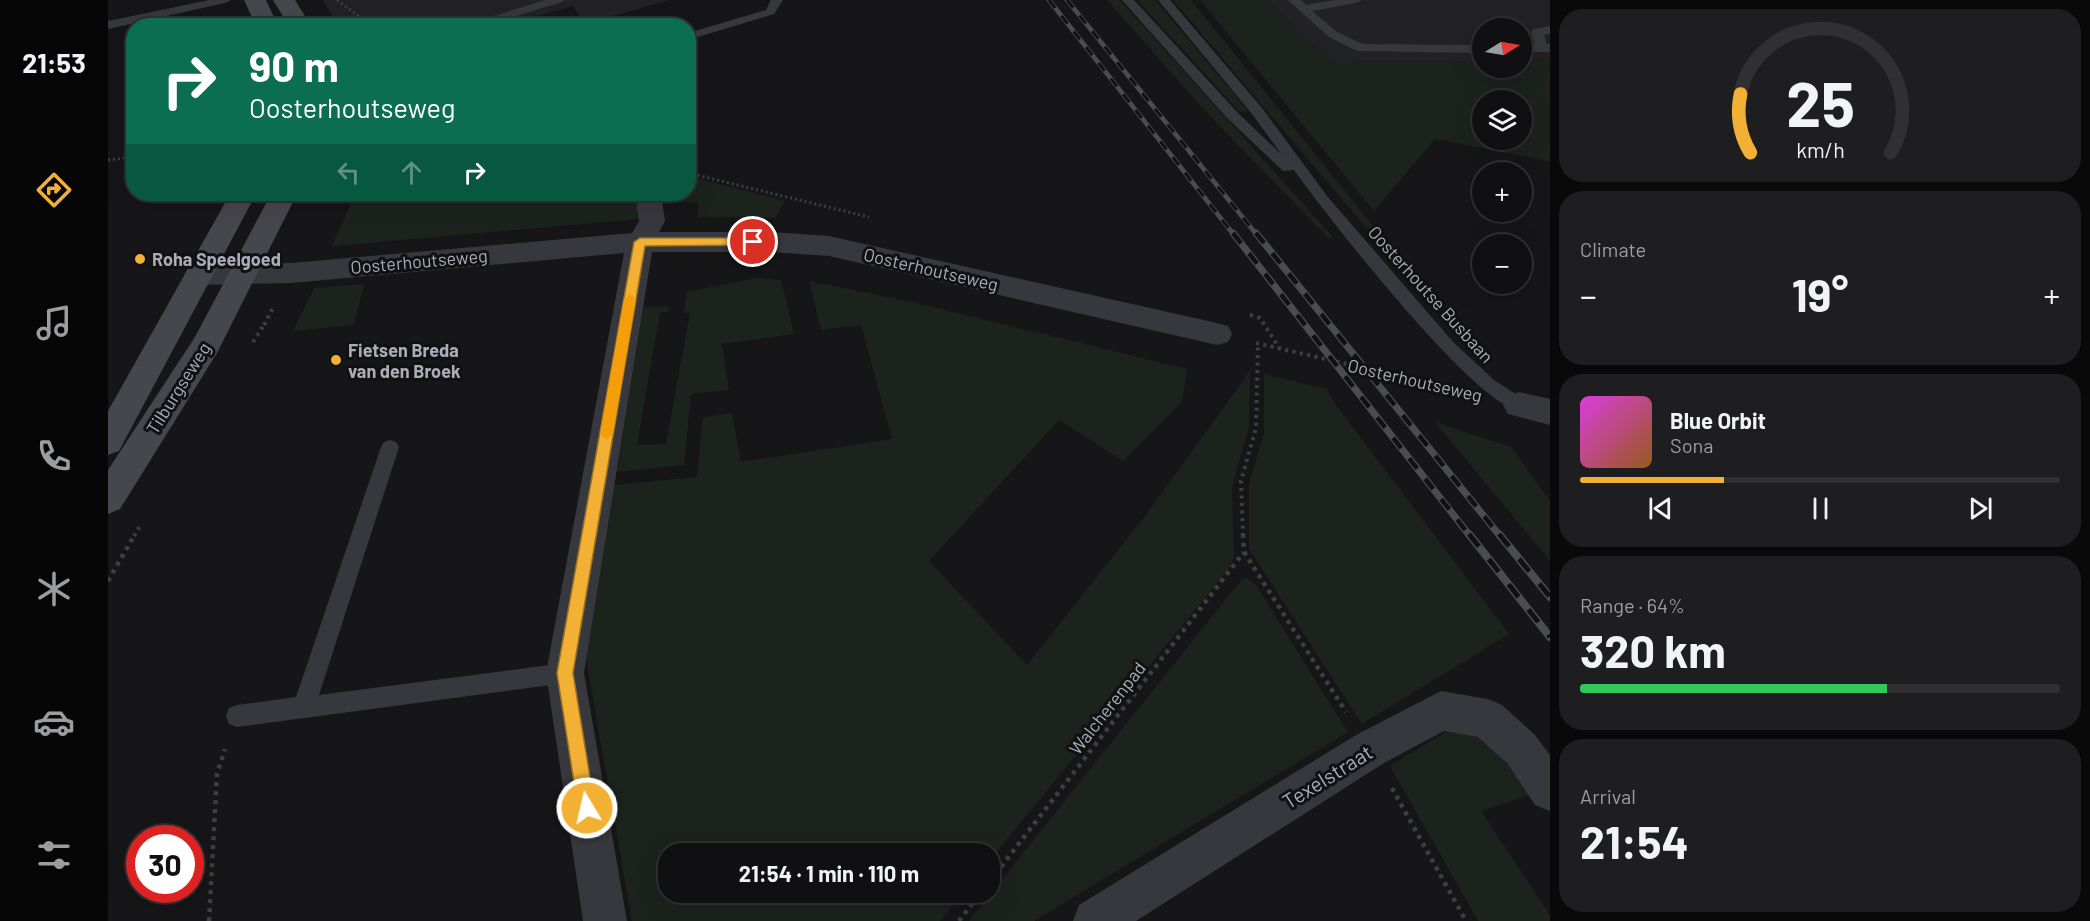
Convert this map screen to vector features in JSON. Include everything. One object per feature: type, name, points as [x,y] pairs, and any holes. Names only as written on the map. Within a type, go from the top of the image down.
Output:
[{"type":"main road","points":[[255,0],[263,18]]},
{"type":"main road","points":[[284,0],[295,18]]},
{"type":"main road","name":"Tilburgseweg","points":[[108,441],[239,201]]},
{"type":"main road","name":"Tilburgseweg","points":[[108,499],[206,345],[280,201]]},
{"type":"street","points":[[605,921],[565,673],[640,242],[652,221],[649,201]]},
{"type":"street","name":"Oosterhoutseweg","points":[[198,275],[303,272],[640,242],[749,241],[829,246],[1217,334]]},
{"type":"street","points":[[1519,405],[1550,412]]},
{"type":"street","name":"Texelstraat","points":[[1095,921],[1370,749],[1441,711],[1488,719],[1521,749],[1550,790]]},
{"type":"lane","points":[[141,18],[225,0]]},
{"type":"lane","points":[[496,18],[558,0]]},
{"type":"lane","points":[[696,35],[770,12],[777,0]]},
{"type":"lane","name":"Oosterhoutse Busbaan","points":[[1128,0],[1232,115],[1322,200]]},
{"type":"lane","name":"Oosterhoutse Busbaan","points":[[1164,0],[1257,111],[1322,200],[1448,347],[1488,385],[1519,405]]},
{"type":"lane","points":[[1298,4],[1356,0]]},
{"type":"lane","points":[[1298,4],[1330,34],[1344,43],[1361,48],[1472,49]]},
{"type":"lane","points":[[108,25],[126,21]]},
{"type":"lane","points":[[1546,48],[1537,32],[1550,30]]},
{"type":"lane","points":[[304,707],[390,447]]},
{"type":"lane","points":[[237,716],[565,673]]},
{"type":"path","points":[[338,0],[362,18]]},
{"type":"path","points":[[108,160],[126,158]]},
{"type":"path","points":[[1258,343],[1256,428],[1241,481],[1244,552],[1370,749],[1466,921]]},
{"type":"path","name":"Oosterhoutseweg","points":[[1280,349],[1445,387]]},
{"type":"path","name":"Walcherenpad","points":[[1000,868],[1244,552]]},
{"type":"path","points":[[209,921],[217,774],[237,716]]},
{"type":"path","points":[[959,921],[973,903]]},
{"type":"shaded area","points":[[323,0],[670,0],[606,18],[581,18],[573,6],[530,18],[333,18]]},
{"type":"shaded area","points":[[1107,0],[1120,0],[1333,237],[1328,238],[1205,111]]},
{"type":"shaded area","points":[[1137,0],[1155,0],[1248,111],[1240,112]]},
{"type":"shaded area","points":[[1173,0],[1191,0],[1377,231],[1369,231]]},
{"type":"shaded area","points":[[1200,0],[1267,0],[1332,62],[1472,61],[1472,78],[1532,78],[1532,59],[1550,57],[1550,161],[1492,150],[1532,150],[1532,90],[1472,90],[1472,146],[1435,139],[1374,211]]},
{"type":"shaded area","points":[[1267,0],[1550,0],[1550,60],[1532,60],[1532,18],[1472,18],[1472,61],[1332,62]]},
{"type":"shaded area","points":[[696,178],[785,201],[775,218],[698,217],[698,202],[668,203],[667,201],[696,201]]},
{"type":"shaded area","points":[[352,201],[568,201],[576,203],[578,201],[634,201],[639,209],[640,219],[332,246]]},
{"type":"shaded area","points":[[757,278],[781,280],[794,334],[722,344],[729,390],[691,394],[684,465],[617,472],[643,307],[669,306],[668,312],[660,312],[637,445],[666,444],[690,313],[684,313],[687,292]]},
{"type":"shaded area","points":[[809,281],[908,301],[1187,369],[1182,402],[1123,461],[1059,420],[929,561],[1027,665],[1145,516],[1250,371],[1249,427],[1232,487],[1234,556],[1231,566],[1000,848],[1000,843],[658,843],[658,903],[955,903],[940,921],[632,921],[586,650],[614,485],[697,477],[703,417],[732,413],[741,462],[892,439],[861,325],[821,330]]},
{"type":"shaded area","points":[[364,284],[354,325],[293,331],[314,288]]},
{"type":"shaded area","points":[[1264,374],[1327,389],[1336,405],[1509,634],[1362,724],[1249,549],[1249,484],[1264,433]]},
{"type":"shaded area","points":[[1435,422],[1511,447],[1550,501],[1550,561]]},
{"type":"shaded area","points":[[1247,578],[1256,585],[1348,732],[1034,921],[969,921],[983,903],[1000,903],[1000,882],[1243,579]]},
{"type":"shaded area","points":[[1447,731],[1484,737],[1498,751],[1529,795],[1481,811],[1550,915],[1550,921],[1478,921],[1390,766]]},
{"type":"railway","points":[[1049,0],[1234,235]]},
{"type":"railway","points":[[1067,0],[1257,235]]},
{"type":"railway","points":[[1233,233],[1470,536]]},
{"type":"railway","points":[[1256,233],[1500,536]]},
{"type":"railway","points":[[1469,534],[1550,637]]},
{"type":"railway","points":[[1499,534],[1550,597]]},
{"type":"slow traffic","points":[[607,434],[630,299]]},
{"type":"place","name":"Roha Speelgoed","points":[[140,259]]},
{"type":"place","name":"Fietsen Breda van den Broek","points":[[336,360]]},
{"type":"route","points":[[587,808],[565,673],[640,242],[753,242]]}]
